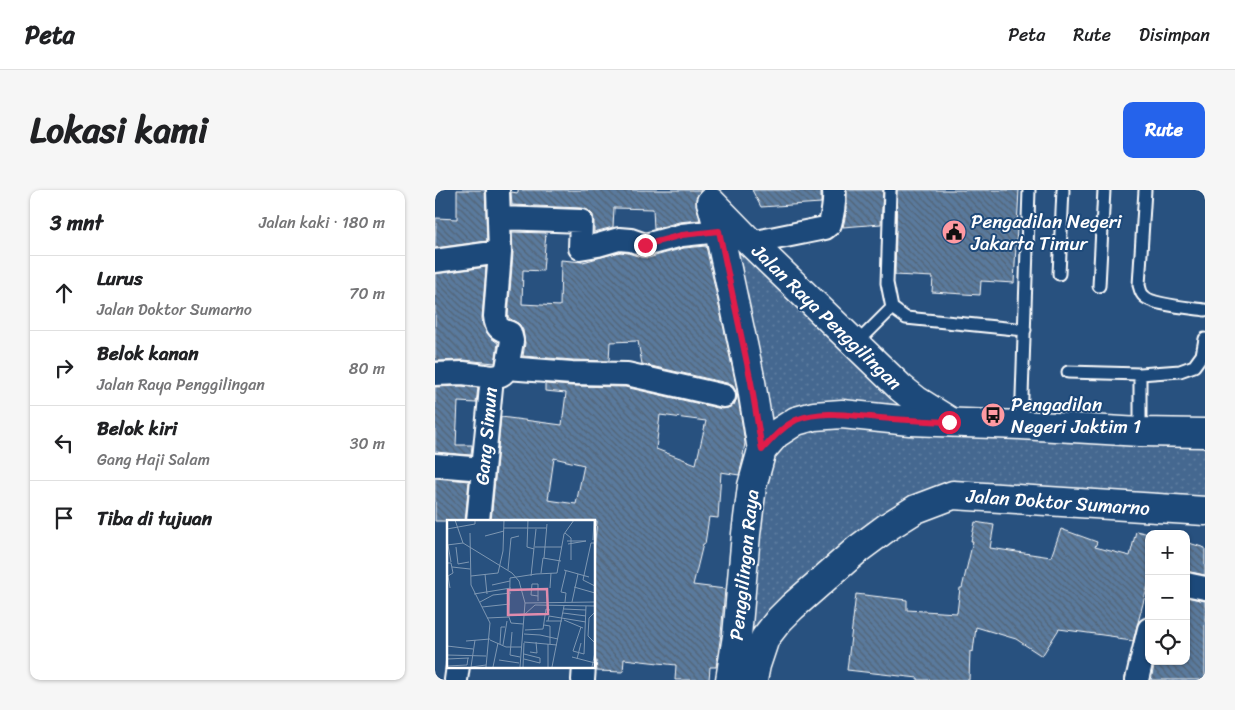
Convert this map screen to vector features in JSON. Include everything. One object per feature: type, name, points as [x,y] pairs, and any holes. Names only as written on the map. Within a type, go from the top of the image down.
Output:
[{"type":"main road","name":"Jalan Raya Penggilingan","points":[[710,196],[751,244],[901,388],[951,422]]},
{"type":"main road","name":"Jalan Raya Penggilingan","points":[[710,196],[751,382],[762,450]]},
{"type":"main road","points":[[762,450],[776,434],[796,421],[814,416],[842,414],[902,420],[1140,432],[1205,433]]},
{"type":"main road","name":"Penggilingan Raya","points":[[730,680],[737,636],[752,486],[762,450]]},
{"type":"main road","name":"Jalan Doktor Sumarno","points":[[753,680],[765,638],[791,607],[858,549],[889,526],[916,509],[953,495],[1205,512]]},
{"type":"street","name":"Gang Simun","points":[[478,520],[483,469],[499,373],[512,338],[510,333],[499,329],[495,316],[500,252],[498,190]]},
{"type":"street","points":[[751,244],[825,228],[830,224],[832,216],[835,200],[834,190]]},
{"type":"street","points":[[499,218],[581,221],[580,248],[619,239],[631,240],[645,245],[682,235],[719,231]]},
{"type":"street","points":[[435,261],[500,252]]},
{"type":"street","points":[[435,374],[627,374],[724,396]]},
{"type":"street","points":[[435,465],[483,469]]},
{"type":"street","points":[[1190,585],[1205,588]]},
{"type":"street","points":[[1137,680],[1145,646]]},
{"type":"lane","points":[[890,190],[887,283],[892,308],[906,318],[1025,330]]},
{"type":"lane","points":[[1021,425],[1029,190]]},
{"type":"lane","points":[[1059,274],[1063,190]]},
{"type":"lane","points":[[1099,286],[1104,190]]},
{"type":"lane","points":[[1145,190],[1139,285],[1143,296],[1149,300],[1166,304],[1205,310]]},
{"type":"lane","points":[[856,344],[892,308]]},
{"type":"lane","points":[[1068,372],[1141,374],[1180,371],[1194,366],[1201,355],[1205,338]]},
{"type":"lane","points":[[1140,432],[1141,374]]},
{"type":"shaded area","points":[[711,202],[951,422],[1205,434],[1205,511],[952,495],[903,517],[737,680],[762,450]]},
{"type":"building","points":[[457,190],[485,190],[487,241],[435,248],[436,218],[457,219]]},
{"type":"building","points":[[518,190],[701,190],[696,198],[700,220],[679,222],[654,229],[653,209],[614,208],[613,227],[594,232],[593,215],[588,210],[581,208],[512,205],[511,192],[518,193]]},
{"type":"building","points":[[752,190],[821,190],[821,203],[761,207]]},
{"type":"building","points":[[847,190],[883,190],[881,224],[843,227],[847,209]]},
{"type":"building","name":"Pengadilan Negeri Jakarta Timur","points":[[897,190],[1019,190],[1014,283],[981,281],[980,295],[932,292],[933,277],[895,275]]},
{"type":"building","points":[[512,232],[546,233],[543,271],[523,270],[522,304],[560,306],[561,260],[583,262],[620,252],[648,258],[684,248],[706,246],[736,385],[745,443],[739,475],[721,472],[718,518],[709,517],[705,544],[703,544],[693,585],[725,589],[716,667],[710,667],[709,680],[675,680],[676,665],[624,659],[623,672],[597,671],[595,660],[595,539],[597,521],[491,520],[501,417],[562,425],[566,393],[545,391],[545,384],[625,387],[722,409],[734,405],[737,398],[733,386],[727,383],[642,364],[638,341],[610,342],[609,361],[523,356],[525,343],[523,330],[519,324],[508,316],[513,253]],"holes":[[[660,415],[706,421],[696,464],[656,449]],[[554,458],[584,465],[576,504],[548,500]]]},
{"type":"building","points":[[486,267],[482,318],[483,326],[487,333],[498,343],[495,363],[463,360],[435,361],[435,274]]},
{"type":"building","points":[[462,386],[478,388],[476,403],[458,402],[456,445],[472,445],[471,455],[435,452],[435,387]]},
{"type":"building","points":[[435,478],[469,481],[465,520],[435,521]]},
{"type":"building","points":[[975,522],[994,525],[990,548],[1051,557],[1061,529],[1097,542],[1095,547],[1130,556],[1136,531],[1145,533],[1145,596],[1133,641],[1059,629],[1042,656],[1016,639],[976,627],[973,652],[970,651],[969,680],[918,680],[918,678],[847,670],[856,594],[907,600],[907,610],[957,613],[960,588],[962,588],[973,541],[971,541]]},
{"type":"building","points":[[1190,543],[1205,548],[1205,575],[1190,572]]},
{"type":"building","points":[[1190,598],[1205,601],[1205,680],[1151,680],[1154,665],[1190,665]]},
{"type":"place","name":"Pengadilan Negeri Jakarta Timur","points":[[954,232]]},
{"type":"place","name":"Pengadilan Negeri Jaktim 1","points":[[993,415]]},
{"type":"route","points":[[645,245],[691,233],[719,231],[751,382],[762,450],[776,434],[796,421],[814,416],[842,414],[949,422]]}]
